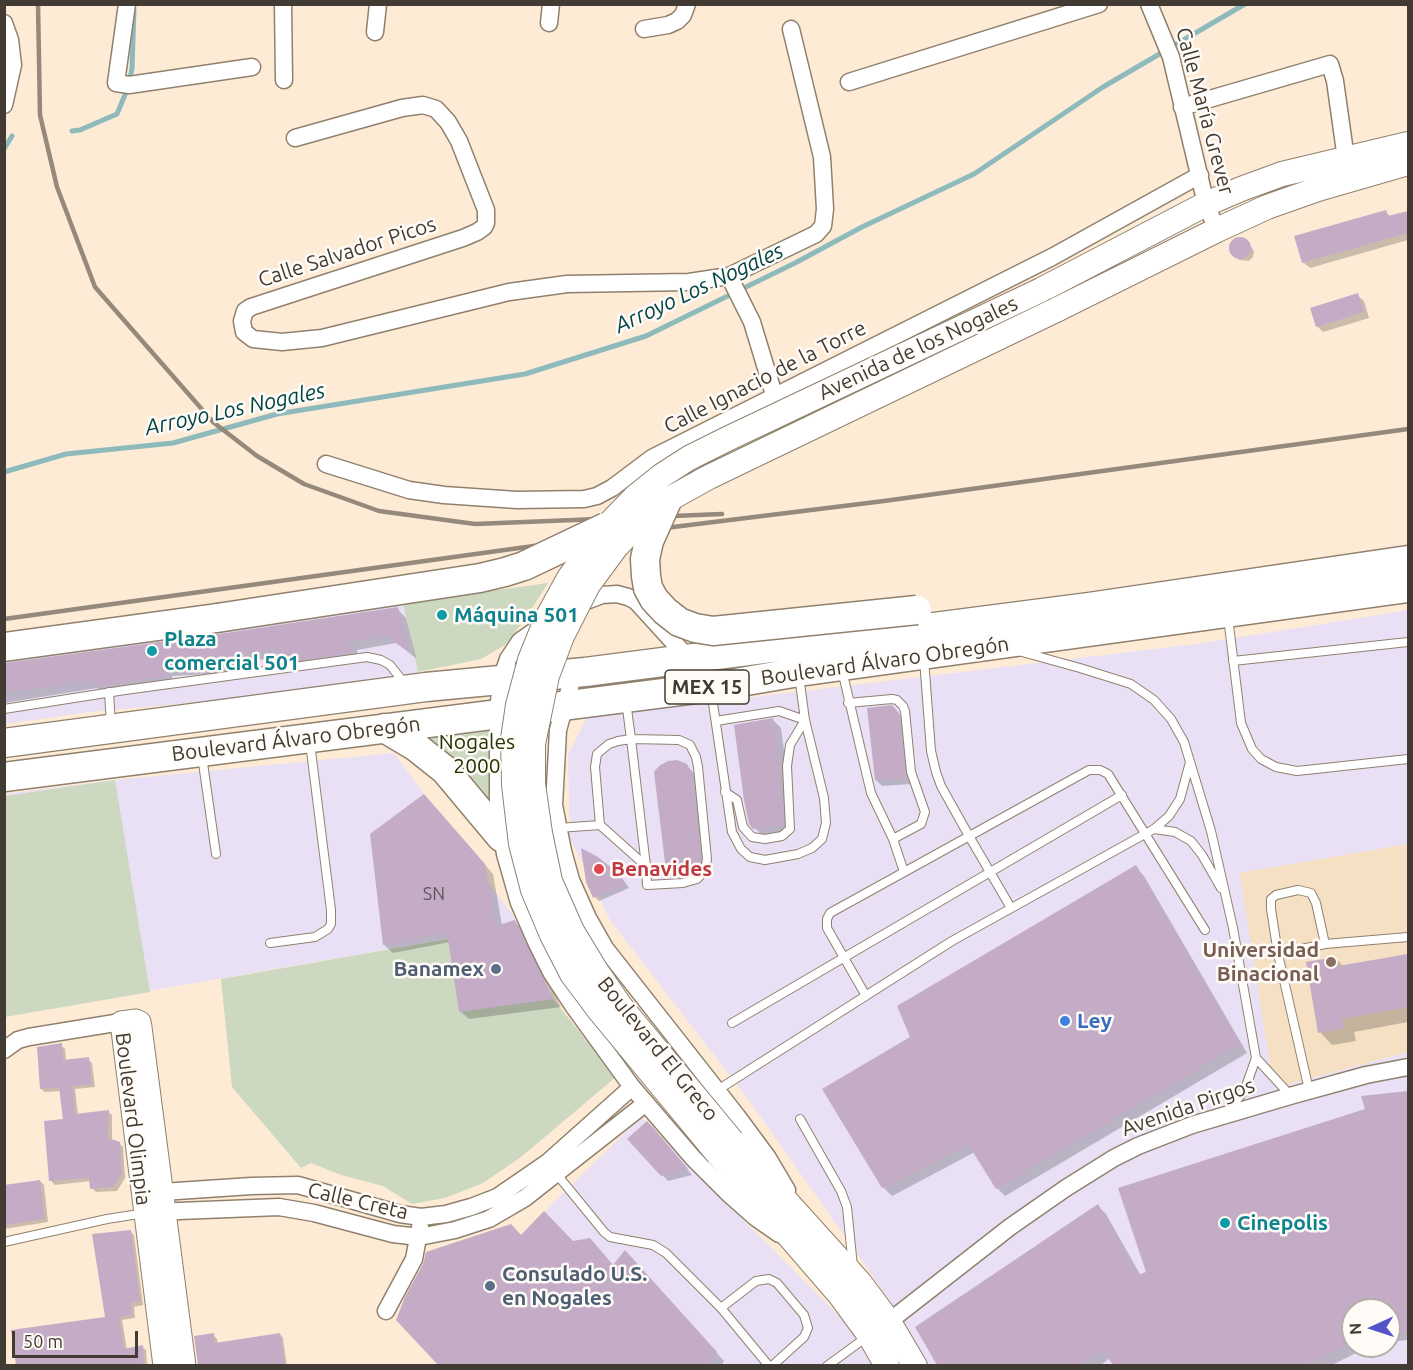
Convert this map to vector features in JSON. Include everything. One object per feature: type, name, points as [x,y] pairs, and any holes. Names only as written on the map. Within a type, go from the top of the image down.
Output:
[{"type":"highway","points":[[667,501],[649,541],[645,559],[645,576],[654,599],[665,611],[679,622],[695,628],[712,631],[1031,598],[1089,607]]},
{"type":"highway","points":[[4,647],[456,582],[524,566],[606,527]]},
{"type":"highway","name":"Boulevard Álvaro Obregón","points":[[4,743],[408,690],[688,658],[1089,607],[1408,560]]},
{"type":"highway","name":"Boulevard Álvaro Obregón","points":[[4,777],[711,687],[799,672],[1408,588]]},
{"type":"highway","points":[[384,728],[416,747],[445,770],[501,837]]},
{"type":"main road","name":"Avenida de los Nogales","points":[[537,676],[547,618],[569,578],[606,527],[644,490],[689,458],[1041,290],[1206,204],[1282,174],[1408,144]]},
{"type":"main road","name":"Avenida de los Nogales","points":[[537,676],[562,636],[588,585],[616,547],[637,525],[667,501],[709,477],[1267,207],[1318,189],[1408,163]]},
{"type":"main road","name":"Boulevard El Greco","points":[[537,676],[533,784],[550,881],[572,931],[621,1007],[804,1252],[840,1295],[880,1329],[915,1365]]},
{"type":"main road","name":"Boulevard El Greco","points":[[725,1147],[811,1229],[854,1276],[880,1329],[887,1365]]},
{"type":"street","points":[[127,4],[116,84],[129,85],[252,67]]},
{"type":"street","points":[[283,4],[284,80]]},
{"type":"street","points":[[375,32],[378,4]]},
{"type":"street","points":[[549,23],[551,4]]},
{"type":"street","points":[[644,29],[677,21],[687,4]]},
{"type":"street","points":[[849,82],[1099,4]]},
{"type":"street","name":"Calle María Grever","points":[[1149,4],[1171,57],[1206,204],[1217,230]]},
{"type":"street","points":[[4,23],[10,40],[13,65],[4,105]]},
{"type":"street","points":[[775,398],[752,322],[729,276],[816,234],[823,226],[825,209],[822,157],[791,29]]},
{"type":"street","points":[[1182,107],[1330,64],[1335,81],[1346,159]]},
{"type":"street","name":"Calle Salvador Picos","points":[[295,138],[402,108],[423,105],[436,109],[448,122],[459,141],[486,210],[486,223],[477,232],[463,238],[251,307],[245,311],[242,321],[244,332],[253,339],[282,342],[322,338],[509,292],[567,284],[689,282],[729,276]]},
{"type":"street","name":"Calle Ignacio de la Torre","points":[[326,464],[409,490],[444,495],[517,500],[584,499],[605,493],[652,458],[1052,257],[1200,175]]},
{"type":"street","points":[[688,658],[636,601],[618,594],[602,595],[584,601],[553,617],[520,641],[508,659],[537,676],[564,705],[558,730],[554,805],[571,880],[588,918],[605,948],[768,1158],[811,1229]]},
{"type":"street","points":[[537,676],[498,713],[498,809],[501,837],[519,903],[541,954],[574,1007],[632,1087],[693,1158],[730,1196],[756,1218],[804,1252]]},
{"type":"street","name":"Boulevard Olimpia","points":[[121,1022],[138,1020],[141,1026],[157,1206],[164,1365]]},
{"type":"street","points":[[4,1050],[18,1040],[29,1036],[121,1022]]},
{"type":"street","name":"Avenida Pirgos","points":[[880,1329],[1010,1227],[1095,1170],[1138,1146],[1192,1125],[1309,1090],[1408,1067]]},
{"type":"street","name":"Calle Creta","points":[[157,1206],[279,1207],[314,1213],[368,1228],[419,1237],[455,1230],[489,1219],[525,1198],[632,1087]]},
{"type":"street","name":"Calle Creta","points":[[157,1206],[260,1185],[298,1185],[389,1211],[421,1217],[455,1212],[497,1197],[552,1168],[646,1103]]},
{"type":"street","points":[[260,1185],[261,1207]]},
{"type":"street","name":"Boulevard Olimpia","points":[[157,1206],[185,1365]]},
{"type":"street","points":[[386,1311],[414,1259],[421,1217]]},
{"type":"lane","points":[[1227,613],[1241,723],[1246,739],[1261,759],[1276,766],[1297,771],[1408,759]]},
{"type":"lane","points":[[1233,661],[1408,642]]},
{"type":"lane","points":[[998,645],[1131,684],[1154,700],[1171,719],[1184,742],[1210,831],[1225,895],[1256,1058],[1245,1089],[1227,1115]]},
{"type":"lane","points":[[924,656],[936,772],[969,837],[1011,908]]},
{"type":"lane","points":[[4,709],[109,692],[367,657],[390,665],[408,690]]},
{"type":"lane","points":[[841,667],[871,793],[893,839],[904,872]]},
{"type":"lane","points":[[711,687],[732,832],[741,849],[750,857],[765,860],[798,854],[812,848],[822,839],[826,824],[824,798],[805,720],[799,672]]},
{"type":"lane","points":[[109,692],[111,728]]},
{"type":"lane","points":[[626,697],[631,740],[645,866],[647,885],[683,883],[697,879],[705,871],[707,859],[698,767],[693,750],[686,742],[631,740],[609,744],[597,754],[595,767],[600,825],[645,866]]},
{"type":"lane","points":[[848,703],[892,699],[897,700],[905,711],[911,772],[925,812],[921,824],[893,839]]},
{"type":"lane","points":[[716,721],[779,711],[805,720]]},
{"type":"lane","points":[[726,792],[737,800],[742,827],[752,837],[765,839],[782,836],[790,829],[787,766],[790,745],[805,720]]},
{"type":"lane","points":[[270,943],[315,937],[328,929],[331,924],[309,737]]},
{"type":"lane","points":[[201,751],[216,854]]},
{"type":"lane","points":[[716,1091],[952,941],[1150,831],[1169,816],[1180,799],[1190,761]]},
{"type":"lane","points":[[866,996],[827,927],[828,915],[1089,770],[1104,771],[1150,831],[1205,930]]},
{"type":"lane","points":[[732,1023],[1122,795]]},
{"type":"lane","points":[[558,828],[600,825]]},
{"type":"lane","points":[[1150,831],[1175,831],[1191,841],[1202,855],[1225,895]]},
{"type":"lane","points":[[1309,1090],[1278,954],[1270,902],[1276,895],[1298,890],[1311,893],[1316,903],[1325,944]]},
{"type":"lane","points":[[1278,954],[1325,944],[1408,937]]},
{"type":"lane","points":[[1256,1058],[1290,1096]]},
{"type":"lane","points":[[800,1119],[841,1191],[850,1225],[854,1276]]},
{"type":"lane","points":[[552,1168],[610,1237],[653,1245],[666,1253],[721,1308],[771,1365],[804,1337],[808,1328],[804,1315],[777,1283],[769,1280],[756,1281],[721,1308]]},
{"type":"lane","points":[[4,1242],[157,1206]]},
{"type":"lane","points":[[827,1365],[880,1329]]},
{"type":"shaded area","points":[[403,603],[420,682],[90,712],[5,724],[4,635]]},
{"type":"shaded area","points":[[1408,610],[1408,844],[1240,873],[1285,1085],[1408,1052],[1408,1365],[927,1365],[881,1288],[751,1103],[610,920],[570,838],[568,755],[587,717],[1204,643]]},
{"type":"shaded area","points":[[394,753],[516,920],[553,999],[459,1012],[447,939],[5,1016],[5,794],[115,780]]},
{"type":"shaded area","name":"Universidad Binacional","points":[[1408,844],[1408,1052],[1285,1085],[1270,1066],[1240,873]]},
{"type":"shaded area","points":[[641,1117],[851,1328],[875,1365],[653,1365],[526,1230]]},
{"type":"green space","points":[[548,583],[526,618],[505,645],[481,659],[418,672],[403,603]]},
{"type":"green space","name":"Nogales 2000","points":[[503,723],[501,825],[428,739]]},
{"type":"green space","points":[[115,780],[150,992],[5,1017],[5,796]]},
{"type":"green space","points":[[448,939],[459,1011],[553,999],[616,1077],[521,1157],[483,1183],[445,1198],[412,1204],[383,1186],[341,1175],[311,1163],[301,1168],[232,1087],[221,979]]},
{"type":"building","points":[[1386,210],[1388,216],[1408,211],[1408,233],[1302,263],[1294,236]]},
{"type":"building","points":[[1240,237],[1248,240],[1251,248],[1248,256],[1240,259],[1232,256],[1229,248],[1232,240]]},
{"type":"building","points":[[1358,293],[1364,312],[1316,327],[1310,308]]},
{"type":"building","name":"Plaza comercial 501","points":[[398,607],[409,652],[386,635],[349,642],[352,653],[282,662],[278,649],[234,654],[234,665],[164,668],[165,676],[94,687],[93,680],[4,693],[4,663]]},
{"type":"building","points":[[892,705],[899,713],[906,778],[875,780],[867,708]]},
{"type":"building","points":[[773,718],[781,779],[783,825],[753,829],[749,824],[744,800],[734,725]]},
{"type":"building","points":[[677,760],[687,764],[692,774],[701,859],[699,867],[666,871],[654,772],[668,761]]},
{"type":"building","points":[[424,794],[485,864],[496,926],[515,920],[553,999],[459,1012],[447,933],[383,945],[370,834]]},
{"type":"building","name":"Benavides","points":[[581,848],[598,857],[618,873],[626,884],[593,898],[586,882]]},
{"type":"building","name":"Ley","points":[[1136,865],[1240,1044],[996,1189],[968,1144],[882,1188],[822,1089],[910,1037],[897,1006]]},
{"type":"building","points":[[1408,954],[1408,1007],[1342,1019],[1344,1028],[1318,1033],[1306,962],[1336,957],[1338,966]]},
{"type":"building","points":[[62,1043],[63,1060],[89,1057],[92,1084],[72,1086],[75,1114],[109,1110],[108,1138],[120,1142],[122,1173],[113,1187],[90,1189],[89,1178],[49,1181],[44,1121],[63,1119],[59,1087],[40,1089],[37,1047]]},
{"type":"building","points":[[1408,1091],[1408,1331],[1401,1332],[1401,1298],[1341,1298],[1341,1348],[1305,1365],[1113,1365],[1103,1350],[1078,1365],[937,1365],[915,1327],[1098,1204],[1138,1275],[1146,1272],[1118,1188],[1365,1109],[1361,1096]]},
{"type":"building","points":[[647,1121],[688,1169],[661,1176],[627,1139]]},
{"type":"building","points":[[40,1180],[45,1219],[4,1225],[4,1185]]},
{"type":"building","name":"Consulado U.S. en Nogales","points":[[544,1211],[573,1241],[590,1238],[613,1265],[625,1250],[717,1352],[706,1365],[438,1365],[396,1320],[405,1297],[423,1264],[426,1252],[511,1224],[521,1235]]},
{"type":"building","points":[[131,1230],[140,1301],[131,1303],[132,1315],[119,1317],[124,1349],[143,1345],[144,1365],[16,1365],[11,1330],[105,1317],[92,1234]]},
{"type":"building","points":[[214,1333],[215,1343],[280,1333],[285,1365],[198,1365],[194,1336]]},
{"type":"waterway","name":"Arroyo Los Nogales","points":[[4,472],[66,454],[173,443],[277,414],[525,374],[646,336],[795,263],[862,227],[974,174],[1103,87],[1245,4]]},
{"type":"waterway","points":[[72,131],[80,130],[117,114],[129,85],[132,68],[134,9]]},
{"type":"waterway","points":[[4,149],[12,136]]},
{"type":"railway","points":[[38,4],[40,115],[57,187],[95,287],[213,422],[257,456],[304,484],[379,511],[475,524],[722,514]]},
{"type":"railway","points":[[4,619],[1408,429]]},
{"type":"place","name":"Máquina 501","points":[[442,615]]},
{"type":"place","name":"Plaza comercial 501","points":[[152,651]]},
{"type":"place","name":"Benavides","points":[[599,869]]},
{"type":"place","name":"Universidad Binacional","points":[[1331,962]]},
{"type":"place","name":"Banamex","points":[[496,969]]},
{"type":"place","name":"Ley","points":[[1065,1021]]},
{"type":"place","name":"Cinepolis","points":[[1225,1223]]},
{"type":"place","name":"Consulado U.S. en Nogales","points":[[490,1286]]}]
